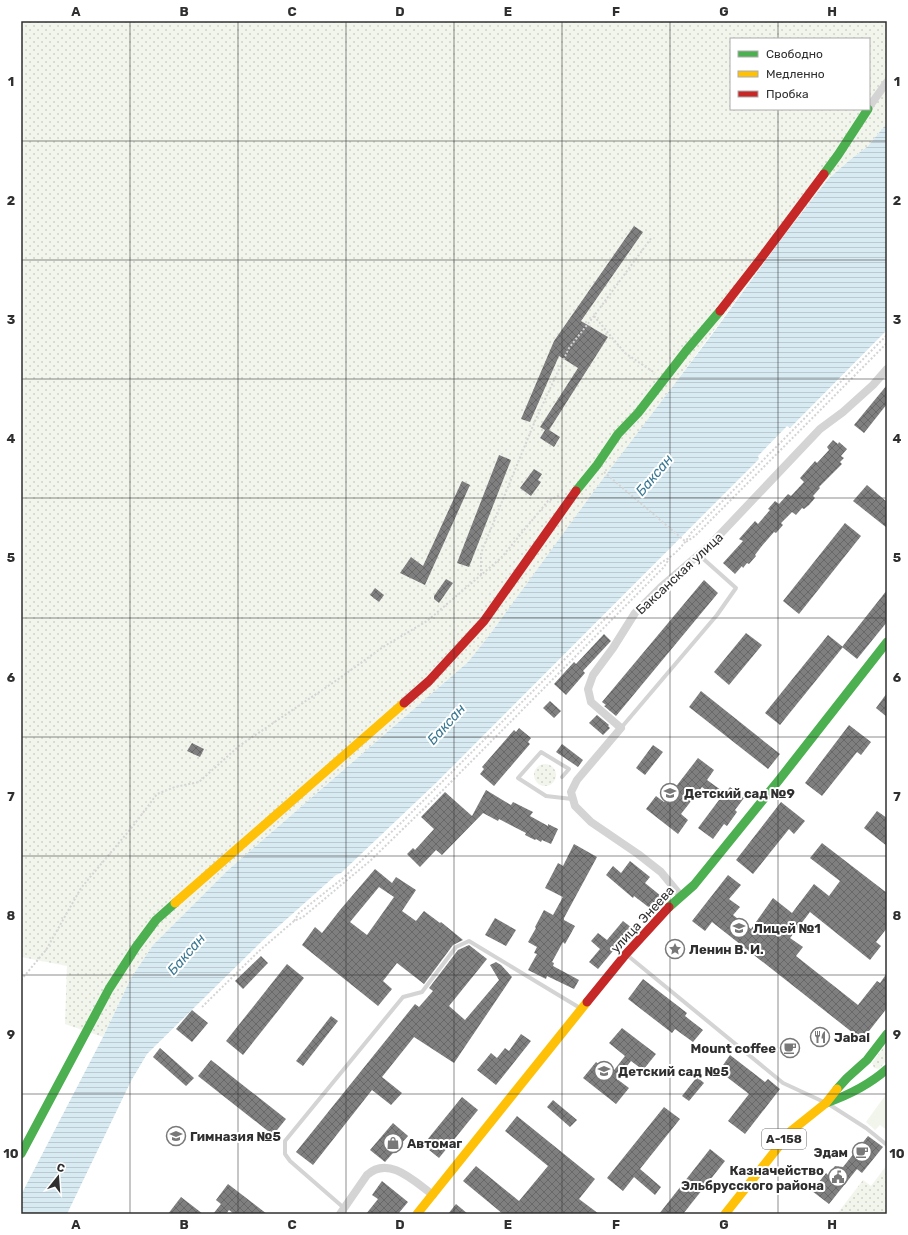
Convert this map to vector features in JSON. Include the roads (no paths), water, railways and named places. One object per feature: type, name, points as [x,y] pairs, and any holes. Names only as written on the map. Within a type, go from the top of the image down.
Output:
[{"type":"street","points":[[870,105],[887,82]]},
{"type":"street","points":[[21,1154],[109,990],[136,947],[156,920],[429,681],[484,621],[579,486],[597,465],[618,434],[638,413],[771,244],[838,155],[867,110]]},
{"type":"street","name":"Баксанская улица","points":[[620,728],[592,702],[588,689],[593,675],[636,613],[661,587],[709,546],[820,429],[843,412],[873,385],[887,369]]},
{"type":"street","name":"улица Энеева","points":[[417,1214],[626,954],[680,895],[694,885],[779,780],[887,642]]},
{"type":"street","points":[[620,728],[577,780],[571,792],[575,806],[591,822],[638,854],[661,872],[680,895]]},
{"type":"street","name":"А-158","points":[[725,1214],[791,1132],[826,1103],[847,1078],[867,1060],[887,1034]]},
{"type":"street","points":[[867,1060],[866,1064],[870,1070],[877,1074],[884,1071]]},
{"type":"street","name":"А-158","points":[[826,1103],[847,1096],[865,1086],[884,1071]]},
{"type":"street","points":[[342,1211],[367,1175],[380,1168],[398,1170],[433,1195]]},
{"type":"lane","points":[[620,728],[717,615],[736,588],[699,555]]},
{"type":"lane","points":[[562,777],[568,769],[541,752],[518,778],[546,796],[573,799]]},
{"type":"lane","points":[[342,1211],[290,1161],[285,1154],[285,1141],[403,997],[422,992],[456,947],[470,941],[582,1010]]},
{"type":"lane","points":[[626,954],[783,1083],[842,1112],[866,1128],[887,1145]]},
{"type":"water","name":"Баксан","points":[[887,123],[887,330],[790,428],[787,426],[758,456],[759,459],[436,783],[341,873],[336,875],[261,942],[147,1054],[131,1081],[67,1214],[21,1214],[21,1195],[103,1037],[131,978],[153,945],[227,871],[468,662],[491,633],[605,476],[713,333],[779,242],[828,179],[868,146]]},
{"type":"place","name":"Детский сад №9","points":[[670,793]]},
{"type":"place","name":"Лицей №1","points":[[739,928]]},
{"type":"place","name":"Ленин В. И.","points":[[675,949]]},
{"type":"place","name":"Jabal","points":[[820,1037]]},
{"type":"place","name":"Mount coffee","points":[[790,1048]]},
{"type":"place","name":"Детский сад №5","points":[[604,1071]]},
{"type":"place","name":"Гимназия №5","points":[[176,1136]]},
{"type":"place","name":"Автомаг","points":[[393,1143]]},
{"type":"place","name":"Эдам","points":[[862,1152]]},
{"type":"place","name":"Казначейство Эльбрусского района","points":[[838,1177]]}]
